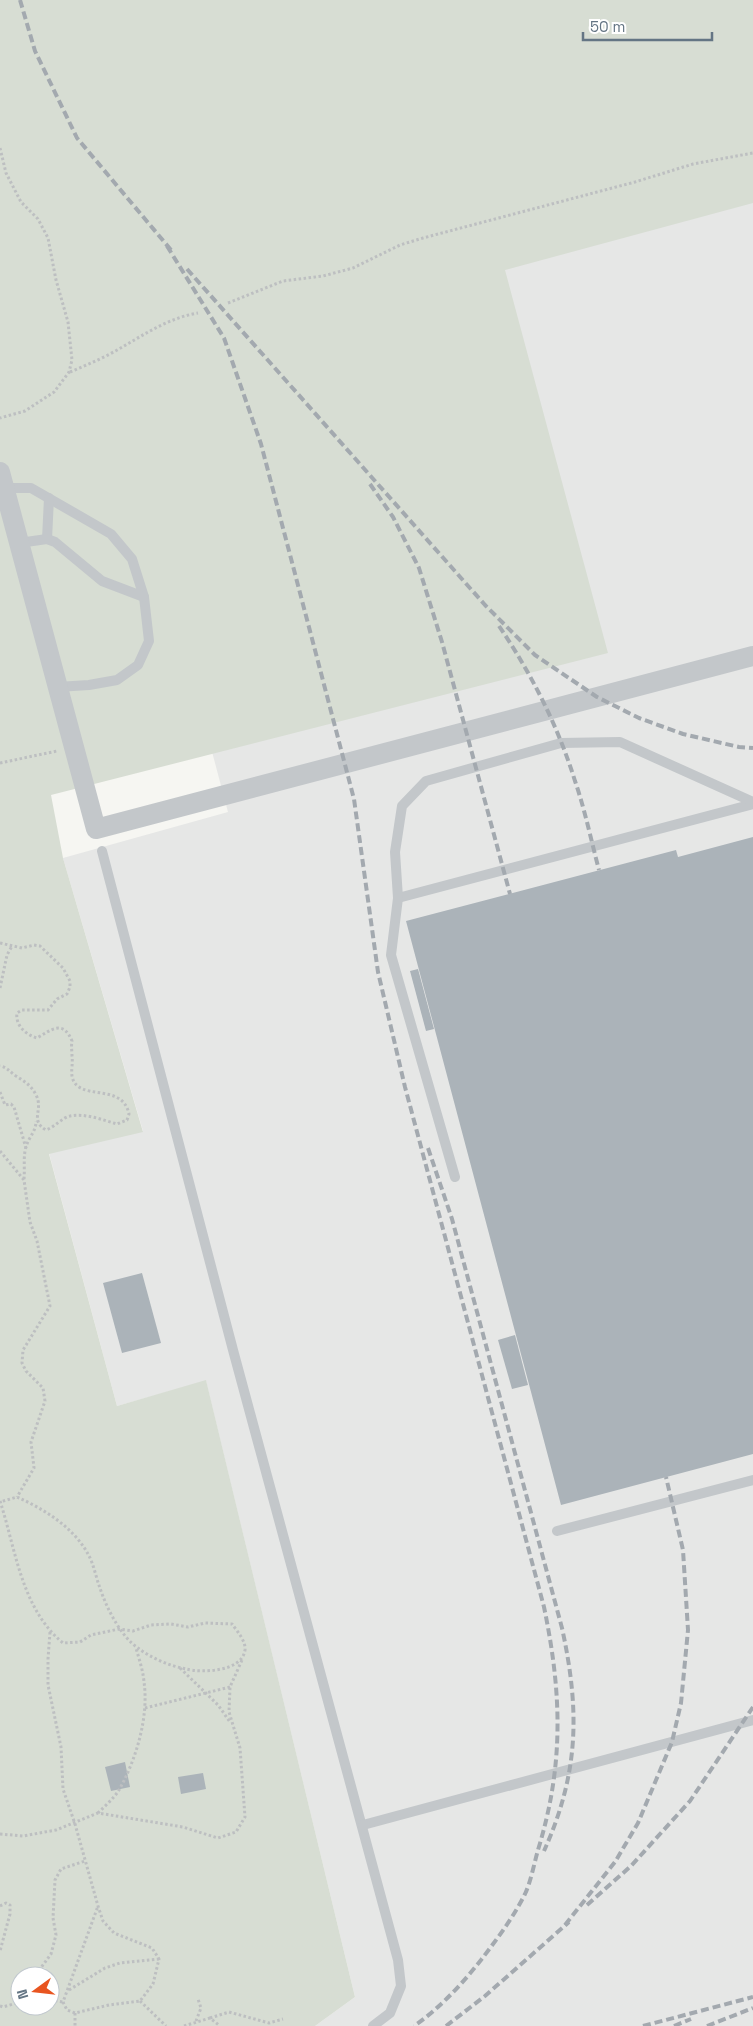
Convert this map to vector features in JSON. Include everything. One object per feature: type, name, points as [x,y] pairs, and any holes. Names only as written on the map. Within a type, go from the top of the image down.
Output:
[{"type":"street","points":[[2,480],[96,829],[753,656]]},
{"type":"lane","points":[[2,480],[31,488],[111,534],[132,559],[144,597],[150,641],[138,666],[117,680],[89,685],[57,687]]},
{"type":"lane","points":[[47,539],[49,498]]},
{"type":"lane","points":[[19,543],[47,539],[55,542],[102,581],[144,597]]},
{"type":"lane","points":[[455,1177],[391,955],[398,898],[395,852],[402,806],[426,781],[561,743],[620,742],[753,803]]},
{"type":"lane","points":[[398,898],[753,803]]},
{"type":"lane","points":[[102,851],[233,1350],[363,1824],[398,1960],[401,1986],[390,2013],[373,2026]]},
{"type":"lane","points":[[557,1531],[753,1480]]},
{"type":"lane","points":[[363,1824],[753,1720]]},
{"type":"path","points":[[0,148],[6,173],[21,202],[38,219],[48,238],[56,280],[68,322],[72,360],[69,372],[54,392],[26,411],[0,418]]},
{"type":"path","points":[[228,303],[283,281],[322,276],[353,268],[400,245],[423,238],[635,182],[693,164],[753,153]]},
{"type":"path","points":[[69,372],[105,356],[160,325],[180,316],[198,313]]},
{"type":"path","points":[[0,763],[73,748]]},
{"type":"path","points":[[0,943],[22,948],[34,945],[40,946],[57,961],[70,981],[67,994],[57,999],[48,1010],[22,1010],[17,1013],[18,1023],[27,1033],[37,1038],[52,1028],[63,1029],[72,1041],[72,1077],[76,1085],[83,1090],[108,1093],[124,1104],[129,1114],[127,1120],[118,1124],[85,1115],[69,1116],[61,1120],[56,1126],[46,1130],[40,1126],[36,1119]]},
{"type":"path","points":[[0,988],[7,954],[12,946]]},
{"type":"path","points":[[0,1066],[6,1067],[28,1084],[37,1096],[39,1106],[36,1131],[31,1136],[26,1148],[24,1180],[30,1222],[37,1241],[50,1306],[23,1350],[22,1363],[26,1371],[42,1388],[45,1401],[31,1442],[34,1468],[17,1497]]},
{"type":"path","points":[[0,1092],[5,1105],[11,1104],[14,1107],[26,1148]]},
{"type":"path","points":[[0,1151],[24,1180]]},
{"type":"path","points":[[98,1814],[183,1828],[218,1838],[236,1832],[244,1817],[240,1748],[229,1712],[230,1687],[242,1660],[246,1649],[241,1636],[232,1624],[205,1622],[188,1627],[171,1624],[151,1625],[133,1631],[119,1628],[91,1636],[80,1642],[63,1643],[50,1632],[26,1592],[0,1502],[17,1497],[36,1505],[53,1517],[79,1542],[89,1556],[101,1591],[119,1628],[136,1647],[179,1667],[206,1671],[228,1668],[242,1660]]},
{"type":"path","points":[[50,1632],[48,1684],[61,1747],[63,1789],[98,1906],[103,1921],[114,1933],[152,1948],[159,1959],[153,1984],[140,2000],[109,2004],[75,2013],[67,2010],[63,2002],[98,1906]]},
{"type":"path","points":[[0,1834],[23,1836],[56,1830],[75,1824],[98,1814],[118,1791],[132,1762],[145,1708],[144,1681],[136,1647]]},
{"type":"path","points":[[179,1667],[218,1705],[232,1725]]},
{"type":"path","points":[[145,1708],[230,1687]]},
{"type":"path","points":[[42,1966],[51,1954],[56,1935],[52,1918],[55,1880],[60,1868],[85,1861]]},
{"type":"path","points":[[0,1906],[6,1902],[10,1905],[10,1914],[0,1951]]},
{"type":"path","points":[[68,1990],[105,1968],[120,1963],[159,1959]]},
{"type":"path","points":[[196,2021],[201,2008],[198,1999]]},
{"type":"path","points":[[140,2000],[166,2026]]},
{"type":"path","points":[[184,2026],[229,2012],[269,2023],[283,2019]]},
{"type":"path","points":[[75,2013],[75,2026]]},
{"type":"path","points":[[210,2018],[220,2026]]},
{"type":"shaded area","points":[[0,0],[753,175],[753,2026],[315,2026],[355,1997],[206,1381],[117,1406],[49,1153],[143,1131],[63,858],[228,812],[94,307]]},
{"type":"shaded area","points":[[0,0],[753,0],[753,203],[505,270],[608,653],[51,795],[63,858],[143,1132],[49,1154],[117,1406],[206,1380],[355,1997],[315,2026],[0,2026]]},
{"type":"building","points":[[753,837],[753,1454],[561,1505],[406,921],[676,850],[678,857]]},
{"type":"building","points":[[418,969],[434,1029],[426,1031],[410,971]]},
{"type":"building","points":[[142,1273],[161,1343],[122,1353],[103,1283]]},
{"type":"building","points":[[515,1335],[528,1385],[512,1389],[498,1340]]},
{"type":"building","points":[[125,1762],[130,1787],[111,1791],[105,1767]]},
{"type":"building","points":[[203,1773],[206,1789],[181,1794],[178,1777]]},
{"type":"railway","points":[[20,0],[35,51],[77,138],[171,250]]},
{"type":"railway","points":[[167,246],[224,338],[261,444],[354,799],[378,972],[405,1087],[544,1607],[550,1639],[557,1700],[556,1759],[546,1819],[531,1878],[510,1920],[474,1969],[441,2004],[414,2026]]},
{"type":"railway","points":[[187,269],[485,605],[535,655],[597,697],[639,718],[683,734],[739,747],[753,748]]},
{"type":"railway","points":[[370,484],[393,517],[419,568],[442,642],[510,894]]},
{"type":"railway","points":[[499,626],[533,681],[552,720],[582,803],[599,870]]},
{"type":"railway","points":[[428,1148],[452,1219],[562,1628],[568,1658],[573,1714],[570,1768],[556,1822],[544,1851]]},
{"type":"railway","points":[[565,1925],[615,1862],[638,1823],[672,1742],[681,1703],[688,1630],[683,1550],[666,1477]]},
{"type":"railway","points":[[587,1905],[631,1866],[690,1801],[753,1707]]},
{"type":"railway","points":[[446,2026],[485,1996],[569,1922]]},
{"type":"railway","points":[[643,2026],[753,1997]]},
{"type":"railway","points":[[707,2026],[753,2008]]},
{"type":"railway","points":[[674,2026],[691,2019]]}]
